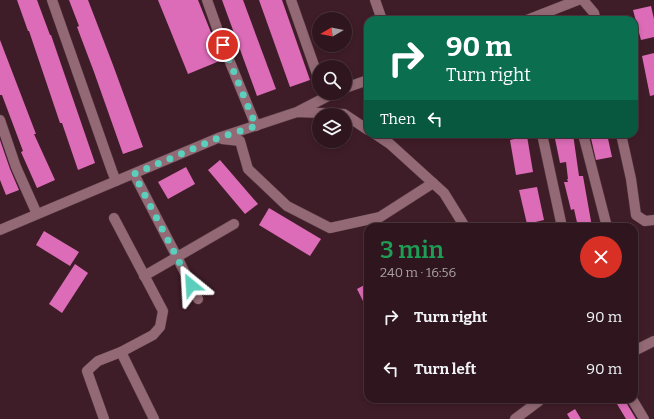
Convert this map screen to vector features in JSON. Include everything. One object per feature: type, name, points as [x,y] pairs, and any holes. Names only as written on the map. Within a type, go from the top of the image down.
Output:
[{"type":"street","points":[[52,0],[116,181]]},
{"type":"street","points":[[208,0],[223,45],[256,126]]},
{"type":"street","points":[[291,0],[312,60]]},
{"type":"street","points":[[374,0],[380,16]]},
{"type":"street","points":[[553,15],[578,0]]},
{"type":"street","points":[[583,0],[595,16]]},
{"type":"street","points":[[352,86],[364,81]]},
{"type":"street","points":[[0,230],[218,138],[297,112],[320,100]]},
{"type":"street","points":[[297,112],[344,114],[364,127]]},
{"type":"street","points":[[0,120],[16,167],[38,214]]},
{"type":"street","points":[[218,138],[240,141],[248,169],[281,201],[287,206],[330,228],[380,217],[433,183]]},
{"type":"street","points":[[381,138],[390,144],[444,193],[463,223]]},
{"type":"street","points":[[543,138],[561,223]]},
{"type":"street","points":[[584,138],[606,223]]},
{"type":"street","points":[[622,138],[631,179],[636,215],[645,221],[654,220]]},
{"type":"street","points":[[134,174],[198,299]]},
{"type":"street","points":[[104,419],[87,371],[98,361],[121,352],[153,335],[160,327],[163,311],[114,218]]},
{"type":"street","points":[[144,276],[234,224]]},
{"type":"street","points":[[638,349],[654,340]]},
{"type":"street","points":[[121,352],[154,419]]},
{"type":"street","points":[[515,419],[526,415],[539,403]]},
{"type":"street","points":[[634,403],[644,419]]},
{"type":"building","points":[[17,0],[37,0],[51,35],[95,163],[78,170]]},
{"type":"building","points":[[69,0],[88,0],[143,147],[123,154],[77,27],[79,26]]},
{"type":"building","points":[[158,0],[198,0],[222,60],[188,74]]},
{"type":"building","points":[[222,0],[243,0],[276,89],[257,96]]},
{"type":"building","points":[[259,0],[282,0],[310,80],[290,87]]},
{"type":"building","points":[[651,6],[654,19],[654,37],[641,40],[638,29],[638,16],[635,16],[633,10]]},
{"type":"building","points":[[0,40],[36,134],[34,134],[55,180],[37,188],[21,152],[23,151],[2,95],[0,95]]},
{"type":"building","points":[[654,53],[654,95],[650,96],[642,56]]},
{"type":"building","points":[[527,138],[533,172],[516,175],[510,140]]},
{"type":"building","points":[[555,138],[574,138],[579,176],[583,176],[591,223],[577,223],[574,209],[571,210],[564,182],[568,182],[566,162],[560,163]]},
{"type":"building","points":[[591,138],[608,138],[612,157],[596,160]]},
{"type":"building","points":[[0,140],[19,190],[6,195],[0,180]]},
{"type":"building","points":[[220,160],[258,204],[245,214],[208,170]]},
{"type":"building","points":[[186,167],[195,184],[168,199],[158,182]]},
{"type":"building","points":[[537,187],[544,220],[527,223],[519,190]]},
{"type":"building","points":[[269,208],[321,239],[310,256],[259,225]]},
{"type":"building","points":[[44,231],[79,252],[70,266],[36,245]]},
{"type":"building","points":[[75,264],[88,273],[62,313],[49,304]]},
{"type":"building","points":[[364,285],[364,303],[357,289]]},
{"type":"building","points":[[616,403],[626,403],[636,419],[626,419]]},
{"type":"building","points":[[575,409],[581,419],[570,419],[567,414]]},
{"type":"route","points":[[191,285],[134,174],[218,138],[256,126],[223,45]]}]
